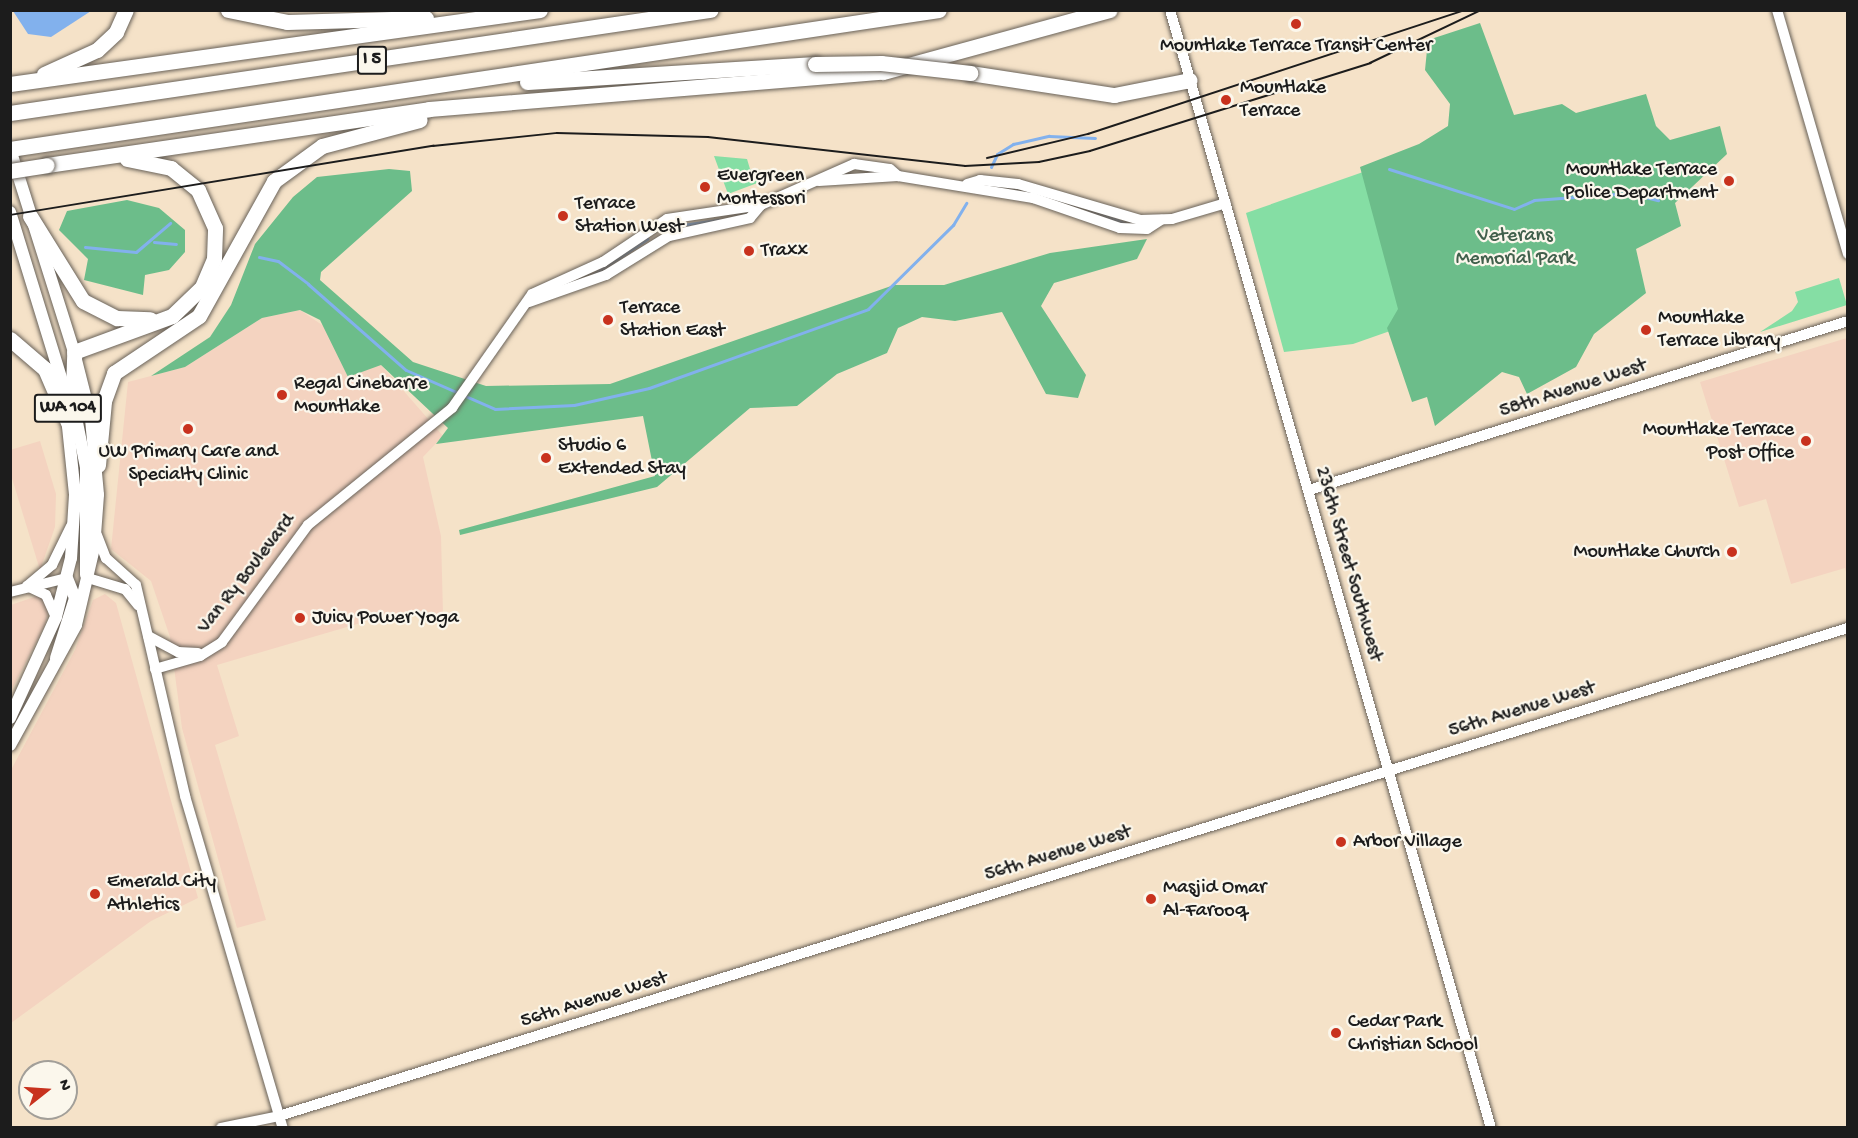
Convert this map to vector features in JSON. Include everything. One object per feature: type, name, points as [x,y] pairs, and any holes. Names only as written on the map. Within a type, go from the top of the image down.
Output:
[{"type":"highway","points":[[14,83],[97,50],[116,32],[126,10]]},
{"type":"highway","points":[[228,10],[287,22],[498,17]]},
{"type":"highway","points":[[287,22],[383,10]]},
{"type":"highway","points":[[14,83],[540,10]]},
{"type":"highway","name":"I 5","points":[[10,113],[710,10]]},
{"type":"highway","name":"I 5","points":[[10,149],[939,10]]},
{"type":"highway","points":[[10,171],[429,109],[884,72],[1110,10]]},
{"type":"highway","points":[[428,87],[815,64],[891,63],[1114,95],[1190,80]]},
{"type":"highway","points":[[98,465],[104,400],[114,373],[199,316],[266,192],[297,160],[374,129],[563,99]]},
{"type":"highway","points":[[73,389],[74,352],[165,320],[191,300],[209,274],[216,242],[211,214],[198,190],[171,168],[151,161],[85,160]]},
{"type":"highway","points":[[30,216],[67,284],[98,311],[146,319],[191,300]]},
{"type":"highway","points":[[10,339],[45,369],[73,434]]},
{"type":"main road","name":"236th Street Southwest","points":[[1170,10],[1491,1128]]},
{"type":"main road","points":[[1777,10],[1848,254]]},
{"type":"main road","name":"WA 104","points":[[10,149],[74,352],[98,465],[96,529],[88,578],[76,625],[53,672],[10,745]]},
{"type":"main road","name":"Van Ry Boulevard","points":[[155,669],[208,652],[230,632],[308,525],[452,408],[468,381],[529,302],[532,294],[603,262],[667,219],[761,205],[854,164],[890,169],[898,176],[967,184],[980,180],[1018,184],[1125,218],[1161,220],[1226,203]]},
{"type":"main road","name":"Van Ry Boulevard","points":[[529,302],[606,275],[669,236],[750,218],[761,205]]},
{"type":"main road","name":"WA 104","points":[[10,213],[40,304],[73,434],[75,515],[67,578],[56,617],[10,718]]},
{"type":"main road","points":[[40,304],[73,389],[86,467],[83,563],[88,578]]},
{"type":"main road","name":"58th Avenue West","points":[[1309,490],[1848,321]]},
{"type":"main road","points":[[27,586],[52,565],[75,515]]},
{"type":"main road","points":[[96,529],[103,554],[131,576],[148,636],[185,796],[283,1128]]},
{"type":"main road","points":[[53,672],[75,598],[67,578]]},
{"type":"main road","points":[[10,592],[67,578],[88,578],[125,589],[141,610]]},
{"type":"main road","points":[[27,586],[46,595],[56,617]]},
{"type":"main road","name":"56th Avenue West","points":[[220,1128],[279,1116],[1848,628]]},
{"type":"main road","points":[[148,636],[178,652],[208,652]]},
{"type":"shaded area","points":[[300,310],[381,365],[443,436],[423,457],[441,536],[443,614],[381,617],[217,665],[239,736],[215,745],[266,920],[237,928],[182,728],[170,637],[151,581],[111,549],[128,382],[185,367],[262,318]]},
{"type":"shaded area","points":[[1847,338],[1847,577],[1845,568],[1791,584],[1766,499],[1739,507],[1700,382]]},
{"type":"shaded area","points":[[40,441],[56,494],[55,527],[40,570],[11,475],[10,450]]},
{"type":"shaded area","points":[[105,594],[116,603],[198,898],[151,921],[11,1023],[11,770],[75,650],[93,600]]},
{"type":"shaded area","points":[[40,595],[49,606],[45,625],[11,691],[11,605]]},
{"type":"green space","name":"Veterans Memorial Park","points":[[1480,23],[1514,115],[1562,104],[1576,113],[1646,94],[1656,126],[1670,140],[1720,126],[1727,154],[1675,203],[1681,226],[1636,249],[1646,293],[1594,334],[1576,367],[1527,394],[1519,377],[1502,372],[1435,426],[1427,397],[1412,402],[1387,328],[1398,309],[1360,167],[1419,144],[1448,126],[1450,104],[1425,70],[1428,40]]},
{"type":"green space","points":[[714,156],[747,159],[750,169],[771,171],[773,177],[728,194]]},
{"type":"green space","points":[[389,169],[410,171],[412,191],[321,272],[320,280],[413,362],[486,386],[610,384],[894,285],[944,285],[1050,253],[1147,239],[1137,259],[1054,283],[1041,306],[1086,375],[1078,398],[1046,394],[1002,312],[955,321],[922,317],[898,328],[887,353],[837,374],[797,406],[750,408],[657,487],[460,535],[459,530],[655,476],[643,416],[436,444],[448,428],[381,365],[348,377],[320,320],[300,310],[262,318],[185,367],[151,376],[210,337],[231,305],[255,244],[293,197],[317,177]]},
{"type":"green space","points":[[1366,171],[1410,324],[1353,344],[1284,352],[1246,213]]},
{"type":"green space","points":[[127,200],[159,208],[185,230],[185,252],[169,270],[145,275],[143,295],[84,280],[88,259],[59,230],[67,211]]},
{"type":"green space","points":[[1839,278],[1847,305],[1760,332],[1792,311],[1798,302],[1795,292]]},
{"type":"water","points":[[13,11],[91,11],[51,37],[28,34]]},
{"type":"waterway","points":[[991,167],[997,154],[1013,144],[1049,136],[1095,138]]},
{"type":"waterway","points":[[1389,169],[1514,209],[1534,200],[1629,193],[1658,200]]},
{"type":"waterway","points":[[1003,188],[1023,190]]},
{"type":"waterway","points":[[259,257],[278,261],[308,284],[406,370],[495,409],[574,405],[649,388],[868,309],[953,225],[966,203]]},
{"type":"waterway","points":[[1089,210],[1125,223]]},
{"type":"waterway","points":[[682,225],[719,220]]},
{"type":"waterway","points":[[85,247],[136,252],[170,223]]},
{"type":"waterway","points":[[594,274],[647,239]]},
{"type":"waterway","points":[[154,242],[176,244]]},
{"type":"tram line","points":[[987,158],[1088,134],[1465,10]]},
{"type":"tram line","points":[[10,215],[433,146],[557,133],[708,137],[965,166],[1039,162],[1090,151],[1370,63],[1481,10]]},
{"type":"place","name":"Mountlake Terrace Transit Center","points":[[1296,24]]},
{"type":"place","name":"Mountlake Terrace","points":[[1226,100]]},
{"type":"place","name":"Mountlake Terrace Police Department","points":[[1729,181]]},
{"type":"place","name":"Evergreen Montessori","points":[[705,187]]},
{"type":"place","name":"Terrace Station West","points":[[563,216]]},
{"type":"place","name":"Traxx","points":[[749,251]]},
{"type":"place","name":"Terrace Station East","points":[[608,320]]},
{"type":"place","name":"Mountlake Terrace Library","points":[[1646,330]]},
{"type":"place","name":"Regal Cinebarre Mountlake","points":[[282,395]]},
{"type":"place","name":"UW Primary Care and Specialty Clinic","points":[[188,429]]},
{"type":"place","name":"Mountlake Terrace Post Office","points":[[1806,441]]},
{"type":"place","name":"Studio 6 Extended Stay","points":[[546,458]]},
{"type":"place","name":"Mountlake Church","points":[[1732,552]]},
{"type":"place","name":"Juicy Power Yoga","points":[[300,618]]},
{"type":"place","name":"Arbor Village","points":[[1341,842]]},
{"type":"place","name":"Emerald City Athletics","points":[[95,894]]},
{"type":"place","name":"Masjid Omar Al-Farooq","points":[[1151,899]]},
{"type":"place","name":"Cedar Park Christian School","points":[[1336,1033]]}]
